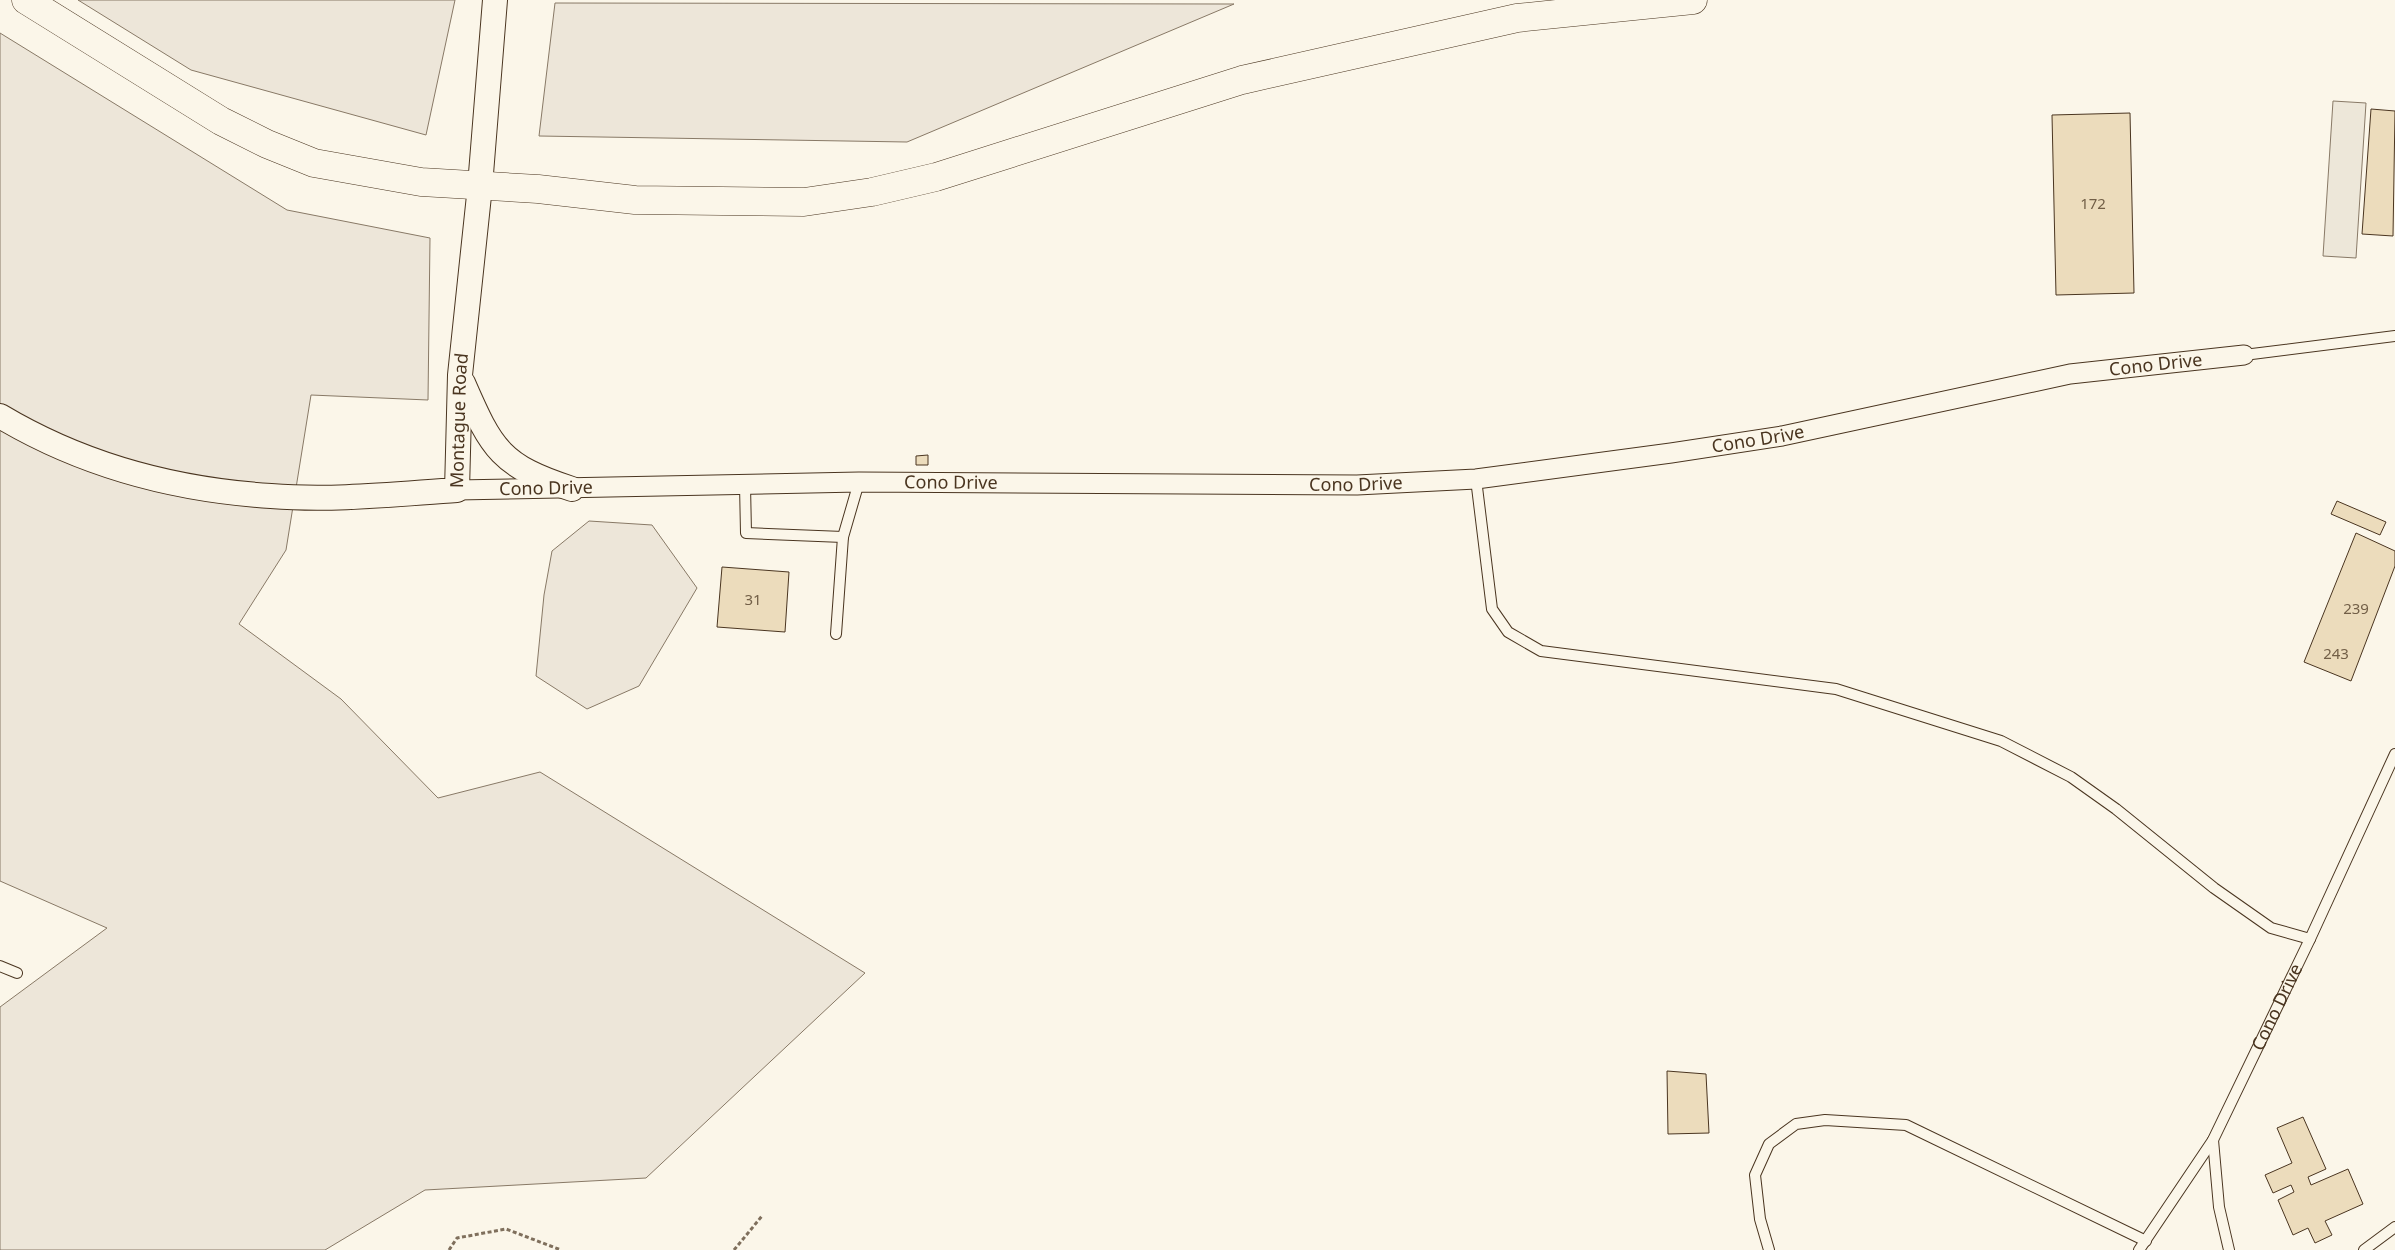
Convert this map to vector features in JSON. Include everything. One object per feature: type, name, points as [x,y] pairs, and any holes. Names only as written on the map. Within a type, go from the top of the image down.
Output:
[{"type":"highway","points":[[26,0],[177,95],[267,144],[314,163],[421,182],[538,189],[635,200],[804,202],[872,192],[936,178],[1242,80],[1517,18],[1693,0]]},
{"type":"street","name":"Montague Road","points":[[0,416],[22,429],[76,453],[131,473],[212,490],[273,497],[336,497],[458,490],[460,375],[480,186],[495,0]]},
{"type":"street","name":"Cono Drive","points":[[458,490],[859,482],[1357,486],[1476,479],[1782,436],[2070,374],[2244,355]]},
{"type":"street","points":[[460,375],[483,430],[500,451],[516,466],[537,478],[572,489]]},
{"type":"lane","points":[[2244,355],[2395,336]]},
{"type":"lane","points":[[1476,479],[1492,609],[1508,632],[1541,651],[1836,689],[2001,741],[2072,777],[2116,809],[2214,888],[2271,928],[2310,939]]},
{"type":"lane","points":[[836,634],[843,537],[859,482]]},
{"type":"lane","points":[[745,485],[746,533],[843,537]]},
{"type":"lane","name":"Cono Drive","points":[[2139,1250],[2212,1140],[2310,939],[2395,754]]},
{"type":"lane","points":[[0,966],[17,973]]},
{"type":"lane","points":[[1769,1250],[1760,1219],[1755,1175],[1769,1144],[1796,1124],[1825,1120],[1906,1125],[2146,1241]]},
{"type":"lane","points":[[2212,1140],[2219,1207],[2229,1250]]},
{"type":"lane","points":[[2364,1250],[2395,1227]]},
{"type":"path","points":[[734,1250],[762,1216]]},
{"type":"path","points":[[449,1250],[457,1238],[506,1229],[561,1250]]},
{"type":"shaded area","points":[[78,0],[455,0],[426,135],[191,70]]},
{"type":"shaded area","points":[[555,3],[1234,4],[907,142],[539,136]]},
{"type":"shaded area","points":[[0,33],[287,210],[430,238],[428,400],[311,395],[286,550],[239,624],[341,699],[438,798],[540,772],[865,973],[646,1178],[425,1190],[325,1250],[0,1250],[0,1007],[107,928],[0,881]]},
{"type":"shaded area","points":[[2333,101],[2366,103],[2356,258],[2323,256]]},
{"type":"shaded area","points":[[589,521],[652,525],[697,588],[639,686],[587,709],[536,676],[544,595],[552,551]]},
{"type":"building","points":[[2371,109],[2395,111],[2393,236],[2362,234]]},
{"type":"building","points":[[2130,113],[2134,293],[2056,295],[2052,115]]},
{"type":"building","points":[[928,455],[928,465],[916,465],[916,456]]},
{"type":"building","points":[[2337,501],[2386,522],[2380,535],[2331,514]]},
{"type":"building","points":[[2356,533],[2395,551],[2395,566],[2351,681],[2304,662]]},
{"type":"building","points":[[722,567],[789,572],[785,632],[717,627]]},
{"type":"building","points":[[1667,1071],[1706,1074],[1709,1133],[1668,1134]]},
{"type":"building","points":[[2303,1117],[2326,1169],[2308,1177],[2311,1185],[2348,1169],[2363,1204],[2325,1221],[2332,1235],[2315,1243],[2308,1228],[2293,1235],[2278,1200],[2294,1192],[2291,1185],[2273,1193],[2265,1175],[2292,1163],[2277,1128]]}]
